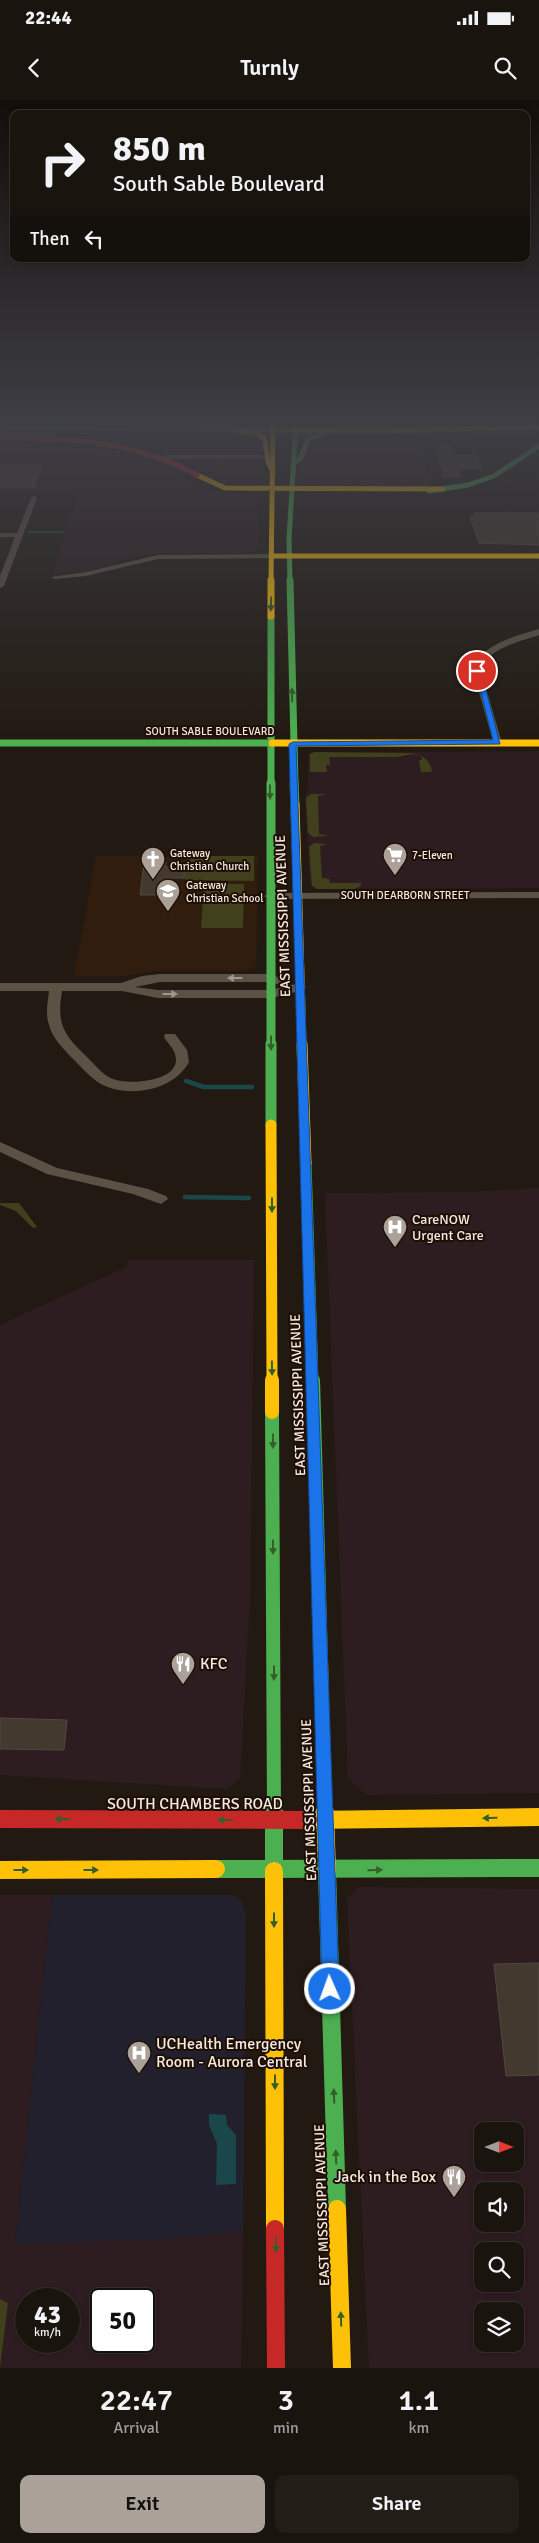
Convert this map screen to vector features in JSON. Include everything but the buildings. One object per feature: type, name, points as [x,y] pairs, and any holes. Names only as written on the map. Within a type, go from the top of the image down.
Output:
[{"type":"main road","name":"EAST MISSISSIPPI AVENUE","points":[[272,528],[270,896],[276,2368]]},
{"type":"main road","name":"EAST MISSISSIPPI AVENUE","points":[[290,528],[289,556],[293,744],[342,2368]]},
{"type":"main road","points":[[272,556],[539,556]]},
{"type":"main road","name":"SOUTH SABLE BOULEVARD","points":[[0,743],[539,743]]},
{"type":"main road","name":"SOUTH CHAMBERS ROAD","points":[[0,1819],[274,1821],[539,1817]]},
{"type":"main road","points":[[0,1870],[327,1871],[539,1868]]},
{"type":"street","points":[[0,586],[22,528]]},
{"type":"street","points":[[0,535],[19,535]]},
{"type":"street","points":[[54,577],[86,574],[158,557],[272,556]]},
{"type":"street","points":[[497,743],[477,671],[479,662],[483,656],[498,647],[539,632]]},
{"type":"street","name":"SOUTH DEARBORN STREET","points":[[270,896],[539,895]]},
{"type":"street","points":[[0,987],[122,986],[150,979],[271,978],[300,987]]},
{"type":"street","points":[[56,986],[52,1010],[55,1029],[66,1044],[100,1077],[108,1082],[131,1087],[143,1086],[155,1084],[172,1076],[178,1070],[183,1060],[182,1051],[170,1037]]},
{"type":"street","points":[[122,986],[141,992],[158,994],[271,994],[300,987]]},
{"type":"street","points":[[0,1146],[28,1162],[64,1175],[136,1189],[161,1199]]},
{"type":"shaded area","points":[[67,528],[258,528],[258,550],[248,553],[160,553],[135,557],[87,571],[52,574]]},
{"type":"shaded area","points":[[539,751],[539,888],[317,889],[310,884],[305,798],[308,787],[308,753]]},
{"type":"shaded area","points":[[314,752],[412,753],[421,756],[413,754],[397,757],[329,757],[330,765],[326,765],[327,772],[310,772],[310,754]]},
{"type":"shaded area","points":[[421,756],[423,757],[430,764],[432,772],[421,772],[419,760],[422,760]]},
{"type":"shaded area","points":[[311,794],[326,794],[318,796],[319,834],[328,836],[313,837],[308,833],[306,798]]},
{"type":"shaded area","points":[[314,843],[327,844],[320,846],[322,878],[329,879],[330,883],[361,883],[361,886],[354,889],[317,889],[312,886],[309,847]]},
{"type":"shaded area","points":[[96,856],[258,856],[256,966],[246,971],[156,971],[125,976],[74,976]]},
{"type":"shaded area","points":[[190,856],[254,856],[254,881],[186,880],[182,864],[189,862]]},
{"type":"shaded area","points":[[204,884],[244,884],[243,928],[201,928]]},
{"type":"shaded area","points":[[539,1188],[539,1793],[366,1795],[348,1778],[325,1193],[472,1192]]},
{"type":"shaded area","points":[[0,1203],[19,1203],[37,1227],[33,1228],[16,1211],[0,1205]]},
{"type":"shaded area","points":[[128,1260],[254,1260],[250,1597],[240,1778],[227,1789],[0,1775],[0,1325],[126,1267]]},
{"type":"shaded area","points":[[359,1887],[539,1889],[539,2368],[369,2368],[347,1898]]},
{"type":"shaded area","points":[[0,1895],[52,1895],[15,2244],[184,2238],[243,2231],[241,2368],[0,2368],[8,2303],[0,2299]]},
{"type":"shaded area","name":"UCHealth Emergency Room - Aurora Central","points":[[52,1895],[229,1895],[236,1896],[242,1902],[246,1917],[243,2231],[184,2238],[15,2244]]},
{"type":"shaded area","points":[[0,2299],[8,2303],[0,2368]]},
{"type":"water","points":[[209,2114],[226,2115],[227,2125],[236,2135],[236,2184],[216,2185],[217,2144],[209,2125]]},
{"type":"waterway","points":[[28,532],[63,532]]},
{"type":"waterway","points":[[186,1081],[204,1087],[252,1087]]},
{"type":"waterway","points":[[185,1197],[249,1198]]},
{"type":"traffic: fast","points":[[290,528],[295,805]]},
{"type":"traffic: fast","points":[[271,616],[271,1125]]},
{"type":"traffic: fast","points":[[0,743],[272,743]]},
{"type":"traffic: fast","points":[[306,1163],[321,1660]]},
{"type":"traffic: fast","points":[[272,1412],[274,1871]]},
{"type":"traffic: fast","points":[[216,1869],[539,1868]]},
{"type":"traffic: fast","points":[[327,1871],[337,2209]]},
{"type":"traffic: slow","points":[[271,616],[272,528]]},
{"type":"traffic: slow","points":[[272,556],[539,556]]},
{"type":"traffic: slow","points":[[272,743],[539,743]]},
{"type":"traffic: slow","points":[[295,805],[306,1163]]},
{"type":"traffic: slow","points":[[271,1125],[272,1412]]},
{"type":"traffic: slow","points":[[321,1660],[327,1871]]},
{"type":"traffic: slow","points":[[308,1820],[539,1817]]},
{"type":"traffic: slow","points":[[0,1870],[216,1869]]},
{"type":"traffic: slow","points":[[274,1871],[275,2229]]},
{"type":"traffic: slow","points":[[337,2209],[342,2368]]},
{"type":"traffic: jam","points":[[0,1819],[308,1820]]},
{"type":"traffic: jam","points":[[275,2229],[276,2368]]},
{"type":"place","name":"7-Eleven","points":[[395,876]]},
{"type":"place","name":"Gateway Christian Church","points":[[153,880]]},
{"type":"place","name":"Gateway Christian School","points":[[168,912]]},
{"type":"place","name":"CareNOW Urgent Care","points":[[395,1248]]},
{"type":"place","name":"KFC","points":[[183,1685]]},
{"type":"place","name":"UCHealth Emergency Room - Aurora Central","points":[[139,2074]]},
{"type":"place","name":"Jack in the Box","points":[[454,2198]]},
{"type":"route","points":[[330,1989],[293,744],[497,743],[477,671]]}]
